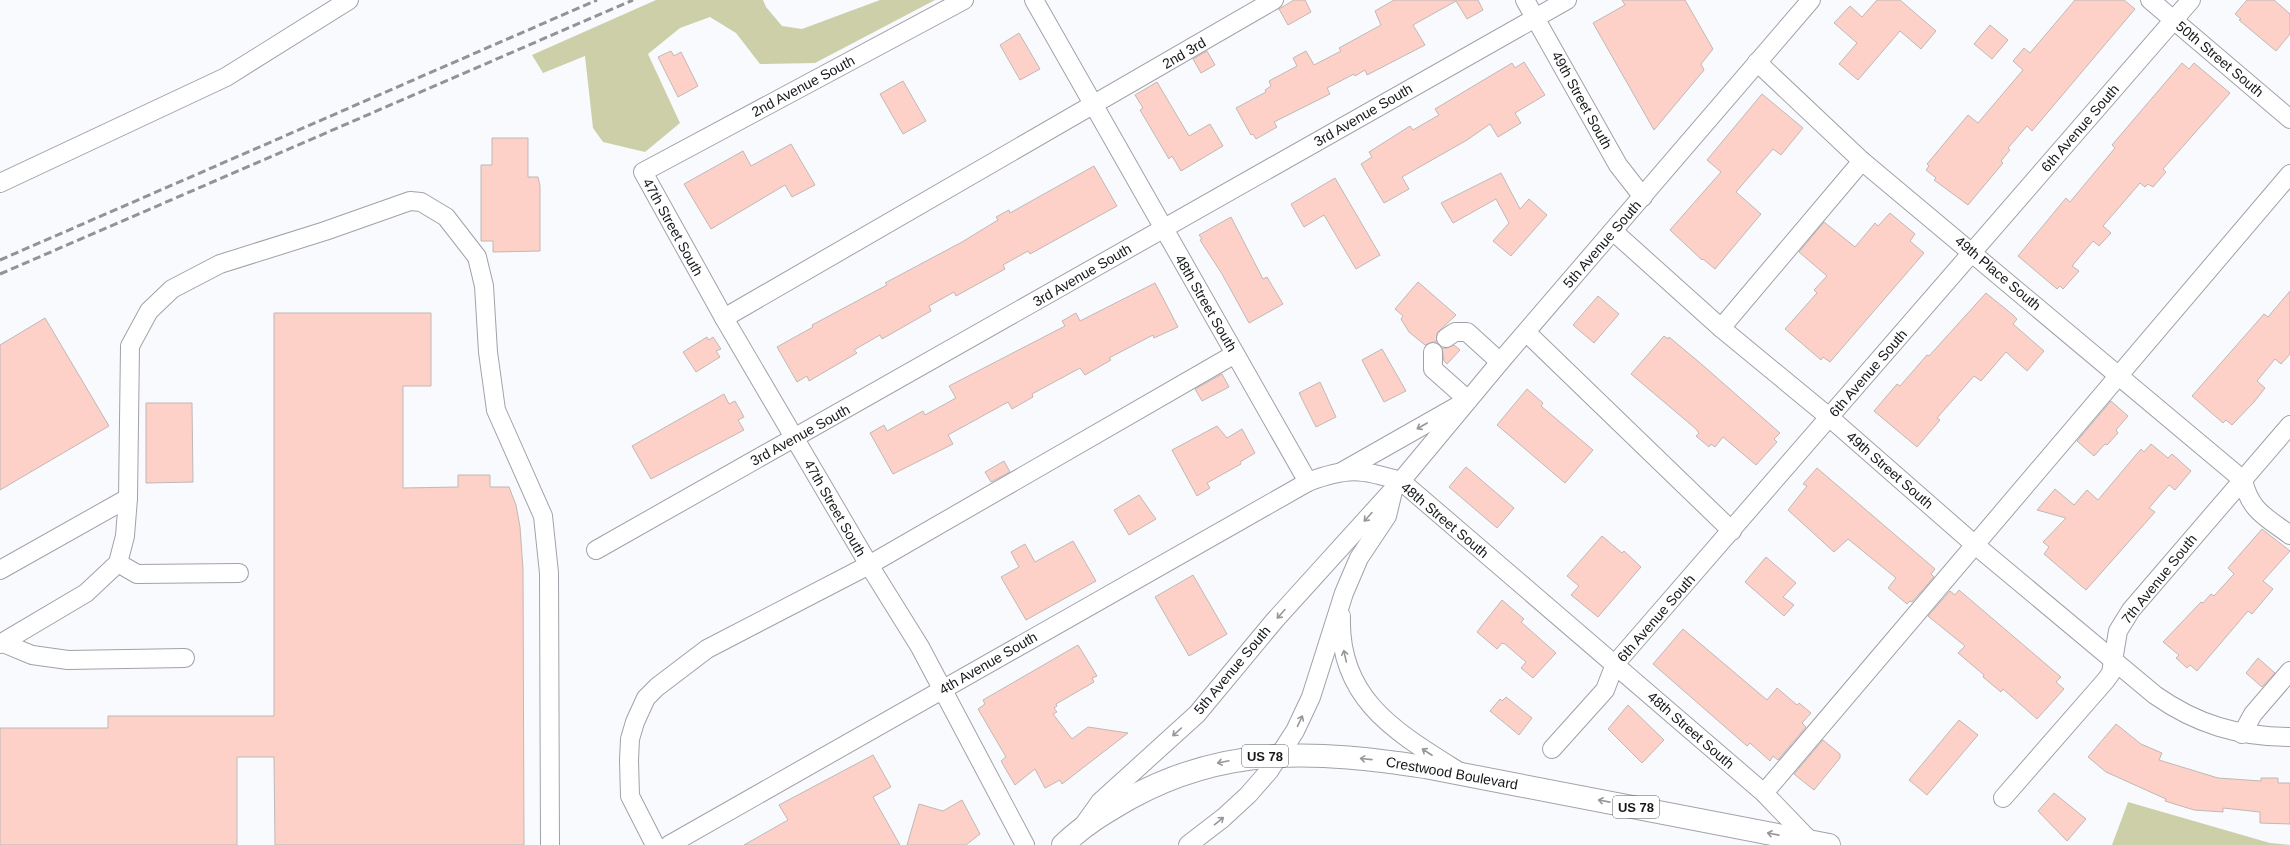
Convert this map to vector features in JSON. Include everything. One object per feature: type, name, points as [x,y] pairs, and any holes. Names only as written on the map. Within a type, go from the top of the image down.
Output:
[{"type":"main road","name":"Crestwood Boulevard","points":[[1084,825],[1143,791],[1173,777],[1206,766],[1238,759],[1280,755],[1357,758],[1460,773],[1818,844]]},
{"type":"main road","name":"5th Avenue South","points":[[1064,845],[1084,825]]},
{"type":"street","points":[[0,183],[226,77],[348,0]]},
{"type":"street","name":"2nd Avenue South","points":[[643,172],[964,0]]},
{"type":"street","name":"48th Street South","points":[[1034,0],[1308,482],[1343,471],[1366,472],[1398,485],[1615,664],[1764,793],[1818,844]]},
{"type":"street","name":"2nd 3rd","points":[[724,318],[1274,0]]},
{"type":"street","name":"49th Street South","points":[[1525,0],[1621,170],[1643,197]]},
{"type":"street","name":"3rd Avenue South","points":[[596,550],[1567,0]]},
{"type":"street","name":"5th Avenue South","points":[[1084,825],[1100,802],[1197,714],[1275,620],[1398,485],[1500,362],[1811,0]]},
{"type":"street","name":"50th Street South","points":[[2150,0],[2290,119]]},
{"type":"street","name":"6th Avenue South","points":[[1552,749],[1605,690],[1615,664],[1732,531],[2191,0]]},
{"type":"street","name":"49th Place South","points":[[1757,62],[1862,161],[2243,480]]},
{"type":"street","points":[[1720,328],[1862,161]]},
{"type":"street","name":"47th Street South","points":[[643,172],[724,318],[869,565],[920,647],[1025,845]]},
{"type":"street","points":[[1764,793],[1974,544],[2290,174]]},
{"type":"street","points":[[1,644],[86,594],[118,563],[125,536],[128,498],[130,346],[149,311],[172,289],[220,264],[325,231],[410,201],[421,202],[446,217],[477,258],[484,286],[488,352],[496,410],[543,516],[548,573],[550,845]]},
{"type":"street","name":"49th Street South","points":[[1613,231],[1720,328],[1829,417],[1974,544],[2113,662],[2155,695],[2187,715],[2217,727],[2242,734],[2290,737]]},
{"type":"street","points":[[1446,338],[1454,332],[1467,332],[1500,362]]},
{"type":"street","points":[[1526,332],[1732,531]]},
{"type":"street","points":[[1343,471],[1468,400],[1433,369],[1433,352]]},
{"type":"street","points":[[655,845],[630,796],[630,739],[634,722],[646,698],[683,666],[707,650],[869,565],[1235,354]]},
{"type":"street","name":"7th Avenue South","points":[[2003,798],[2111,673],[2118,630],[2131,610],[2290,425]]},
{"type":"street","points":[[2243,480],[2246,496],[2255,509],[2290,535]]},
{"type":"street","name":"4th Avenue South","points":[[669,845],[1308,482]]},
{"type":"street","name":"5th Avenue South","points":[[1188,845],[1223,818],[1248,795],[1280,755],[1295,731],[1311,697],[1344,593],[1359,558],[1387,516],[1398,485]]},
{"type":"street","points":[[0,570],[128,498]]},
{"type":"street","points":[[118,563],[137,574],[239,573]]},
{"type":"street","points":[[1344,593],[1341,620],[1343,646],[1350,672],[1362,696],[1392,726],[1460,773]]},
{"type":"street","points":[[1,644],[32,655],[68,660],[185,658]]},
{"type":"street","points":[[2242,734],[2253,714],[2290,671]]},
{"type":"green space","points":[[656,0],[763,0],[766,7],[782,26],[802,29],[880,0],[935,0],[815,63],[760,64],[736,33],[710,17],[680,28],[648,54],[680,123],[645,152],[603,142],[593,128],[585,56],[543,73],[532,55]]},
{"type":"green space","points":[[2128,802],[2270,843],[2290,845],[2112,845]]},
{"type":"building","points":[[1294,0],[1305,0],[1311,12],[1288,25],[1279,9]]},
{"type":"building","points":[[1394,0],[1478,0],[1483,10],[1467,19],[1456,1],[1413,25],[1425,45],[1367,75],[1365,70],[1355,76],[1354,74],[1327,88],[1330,94],[1274,122],[1277,127],[1256,139],[1253,134],[1251,135],[1236,108],[1266,92],[1265,90],[1271,86],[1269,81],[1297,66],[1293,58],[1306,51],[1314,65],[1341,51],[1339,48],[1381,25],[1375,11]]},
{"type":"building","points":[[1622,0],[1685,0],[1713,49],[1701,64],[1704,70],[1654,130],[1593,23],[1625,5]]},
{"type":"building","points":[[1877,0],[1900,0],[1936,31],[1921,49],[1900,31],[1858,80],[1839,64],[1857,43],[1834,23],[1850,6],[1862,17]]},
{"type":"building","points":[[2075,0],[2124,0],[2135,9],[2032,131],[2027,126],[2008,148],[2010,150],[2001,161],[2003,163],[1968,205],[1934,180],[1936,178],[1926,170],[1929,166],[1927,164],[1968,115],[1978,123],[2023,70],[2013,61],[2024,48],[2030,53]]},
{"type":"building","points":[[2247,0],[2274,0],[2290,14],[2290,34],[2276,51],[2239,20],[2241,19],[2235,14]]},
{"type":"building","points":[[1990,25],[2008,40],[1992,59],[1974,44]]},
{"type":"building","points":[[1019,33],[1040,69],[1020,80],[1000,45]]},
{"type":"building","points":[[671,51],[674,56],[681,52],[698,86],[678,97],[658,57]]},
{"type":"building","points":[[1207,51],[1215,65],[1201,73],[1193,59]]},
{"type":"building","points":[[1524,62],[1545,95],[1515,113],[1521,123],[1498,137],[1490,124],[1467,140],[1402,177],[1409,189],[1384,203],[1361,164],[1372,157],[1369,152],[1410,126],[1413,130],[1439,115],[1435,109],[1512,63],[1515,68]]},
{"type":"building","points":[[2182,63],[2189,69],[2194,63],[2230,93],[2163,169],[2166,172],[2153,187],[2148,184],[2145,187],[2140,183],[2103,226],[2111,233],[2099,246],[2093,241],[2072,266],[2079,271],[2063,289],[2060,286],[2057,289],[2018,256],[2066,198],[2070,202],[2115,148],[2112,145]]},
{"type":"building","points":[[903,81],[926,121],[903,134],[880,94]]},
{"type":"building","points":[[1157,82],[1189,136],[1210,124],[1223,146],[1181,171],[1172,156],[1169,159],[1140,110],[1143,108],[1135,95]]},
{"type":"building","points":[[1762,94],[1803,128],[1781,155],[1773,149],[1736,192],[1761,214],[1715,269],[1703,259],[1702,260],[1670,230],[1721,172],[1707,160]]},
{"type":"building","points":[[492,138],[528,138],[528,177],[538,177],[540,186],[540,251],[493,252],[493,241],[481,241],[481,165],[492,165]]},
{"type":"building","points":[[791,144],[815,185],[792,197],[785,185],[711,229],[684,184],[743,151],[751,166]]},
{"type":"building","points":[[1094,166],[1117,206],[1030,254],[1028,251],[1003,265],[1005,269],[956,296],[954,292],[929,306],[931,311],[882,339],[880,335],[854,350],[857,353],[809,381],[807,376],[797,382],[777,347],[813,327],[812,325],[887,285],[885,283],[962,242],[998,220],[996,217],[1009,210],[1010,213]]},
{"type":"building","points":[[1501,173],[1520,209],[1529,199],[1547,215],[1511,256],[1493,241],[1509,223],[1496,199],[1453,223],[1441,203]]},
{"type":"building","points":[[1335,178],[1380,255],[1356,269],[1324,215],[1304,227],[1291,204]]},
{"type":"building","points":[[1890,213],[1915,234],[1910,241],[1924,253],[1830,362],[1823,357],[1821,360],[1785,329],[1817,293],[1814,290],[1827,276],[1799,252],[1824,222],[1855,247],[1875,223],[1878,226]]},
{"type":"building","points":[[1231,217],[1263,279],[1267,277],[1283,304],[1249,323],[1222,274],[1200,240],[1202,239],[1199,235]]},
{"type":"building","points":[[1418,282],[1456,315],[1437,333],[1437,342],[1425,345],[1409,332],[1401,319],[1403,316],[1395,309]]},
{"type":"building","points":[[1155,283],[1178,327],[1154,338],[1153,335],[1109,358],[1111,360],[1085,375],[1080,368],[1032,394],[1033,397],[1012,409],[1008,402],[948,435],[953,444],[893,474],[870,433],[884,425],[887,431],[923,411],[925,415],[956,398],[949,386],[1065,326],[1062,321],[1076,313],[1080,321]]},
{"type":"building","points":[[2290,291],[2290,354],[2281,364],[2275,359],[2257,381],[2265,388],[2232,425],[2226,420],[2223,423],[2192,396],[2264,314],[2268,317]]},
{"type":"building","points":[[1986,293],[2017,319],[2013,324],[2044,351],[2027,371],[2006,352],[1981,381],[1974,376],[1937,418],[1940,420],[1917,447],[1874,411],[1897,384],[1900,386],[1927,355],[1929,356]]},
{"type":"building","points":[[1598,296],[1619,314],[1594,343],[1573,325]]},
{"type":"building","points":[[274,313],[431,313],[431,386],[403,386],[403,488],[458,487],[458,475],[490,475],[490,487],[509,487],[516,505],[520,527],[523,569],[524,845],[275,845],[274,757],[237,757],[237,845],[0,845],[0,728],[108,728],[108,716],[274,716]]},
{"type":"building","points":[[45,318],[109,426],[0,490],[0,345]]},
{"type":"building","points":[[1664,336],[1668,339],[1669,337],[1699,362],[1780,433],[1774,439],[1777,442],[1756,465],[1723,437],[1715,447],[1711,444],[1709,447],[1696,436],[1699,433],[1696,429],[1631,374]]},
{"type":"building","points":[[707,337],[709,340],[713,337],[721,349],[716,351],[720,357],[696,372],[683,352]]},
{"type":"building","points":[[1454,345],[1460,350],[1447,364],[1444,361],[1442,348],[1447,348]]},
{"type":"building","points":[[1382,349],[1406,391],[1384,402],[1362,360]]},
{"type":"building","points":[[1222,374],[1229,387],[1202,401],[1195,389]]},
{"type":"building","points":[[1320,382],[1336,417],[1316,427],[1299,393]]},
{"type":"building","points":[[1527,389],[1543,403],[1541,406],[1593,450],[1565,483],[1497,425]]},
{"type":"building","points":[[724,394],[729,404],[735,401],[744,417],[738,420],[744,430],[651,479],[632,446]]},
{"type":"building","points":[[2111,401],[2128,416],[2116,430],[2118,433],[2094,456],[2077,441]]},
{"type":"building","points":[[146,403],[192,403],[193,482],[146,483]]},
{"type":"building","points":[[1217,426],[1227,438],[1242,429],[1255,453],[1240,462],[1241,464],[1207,483],[1210,488],[1197,496],[1172,450]]},
{"type":"building","points":[[2151,444],[2168,458],[2172,454],[2191,471],[2175,490],[2169,485],[2149,508],[2155,512],[2086,590],[2044,554],[2049,547],[2043,542],[2066,518],[2037,510],[2055,489],[2074,505],[2087,490],[2098,500],[2141,449],[2144,452]]},
{"type":"building","points":[[1004,461],[1010,472],[991,482],[985,472]]},
{"type":"building","points":[[1466,467],[1514,508],[1497,528],[1449,487]]},
{"type":"building","points":[[1817,468],[1935,569],[1931,574],[1934,577],[1912,602],[1910,601],[1907,604],[1888,588],[1896,578],[1848,539],[1834,552],[1788,510],[1807,486],[1803,484]]},
{"type":"building","points":[[1139,495],[1156,519],[1129,535],[1114,510]]},
{"type":"building","points":[[2262,529],[2290,551],[2263,581],[2273,589],[2252,614],[2248,611],[2197,671],[2190,665],[2187,668],[2176,658],[2179,655],[2163,642],[2201,602],[2203,603],[2211,594],[2214,596],[2234,574],[2228,568]]},
{"type":"building","points":[[1602,536],[1622,553],[1624,551],[1641,567],[1598,617],[1571,595],[1579,586],[1567,576]]},
{"type":"building","points":[[1073,541],[1096,581],[1026,620],[1001,577],[1019,567],[1011,552],[1025,544],[1035,562]]},
{"type":"building","points":[[1766,557],[1796,583],[1783,597],[1794,605],[1784,616],[1745,582]]},
{"type":"building","points":[[1193,575],[1227,634],[1189,656],[1155,597]]},
{"type":"building","points":[[1959,590],[2061,677],[2056,682],[2064,689],[2037,719],[2003,689],[2001,692],[1983,677],[1984,675],[1958,653],[1965,646],[1928,616],[1950,591],[1955,595]]},
{"type":"building","points":[[1502,600],[1524,619],[1521,622],[1556,653],[1533,678],[1521,668],[1526,662],[1505,644],[1502,643],[1497,649],[1477,632]]},
{"type":"building","points":[[1683,629],[1767,700],[1777,688],[1797,705],[1799,703],[1811,713],[1802,723],[1806,727],[1778,760],[1773,756],[1770,761],[1750,743],[1747,746],[1653,664]]},
{"type":"building","points":[[1078,645],[1097,676],[1092,678],[1094,682],[1056,704],[1057,706],[1054,708],[1057,712],[1053,714],[1072,739],[1088,727],[1128,733],[1062,784],[1060,780],[1045,788],[1035,769],[1015,785],[1001,761],[1006,757],[978,709],[985,704],[983,700]]},
{"type":"building","points":[[2258,658],[2275,673],[2262,687],[2246,673]]},
{"type":"building","points":[[1506,697],[1532,718],[1519,735],[1490,711],[1500,699],[1502,701]]},
{"type":"building","points":[[1628,705],[1664,740],[1642,763],[1608,729]]},
{"type":"building","points":[[1959,720],[1978,735],[1927,795],[1909,780]]},
{"type":"building","points":[[2116,724],[2141,744],[2162,753],[2159,760],[2218,778],[2261,781],[2261,778],[2278,778],[2278,783],[2290,783],[2290,824],[2260,823],[2260,812],[2223,808],[2223,812],[2194,810],[2165,801],[2166,799],[2106,772],[2088,757]]},
{"type":"building","points":[[1823,740],[1840,754],[1840,758],[1814,790],[1794,774]]},
{"type":"building","points":[[873,755],[891,787],[873,797],[900,845],[744,845],[788,820],[779,805]]},
{"type":"building","points":[[2054,793],[2086,819],[2067,841],[2038,811]]},
{"type":"building","points":[[962,800],[980,834],[966,845],[907,845],[919,804],[943,811]]},
{"type":"railway","points":[[0,260],[597,0]]},
{"type":"railway","points":[[0,274],[633,0]]}]
